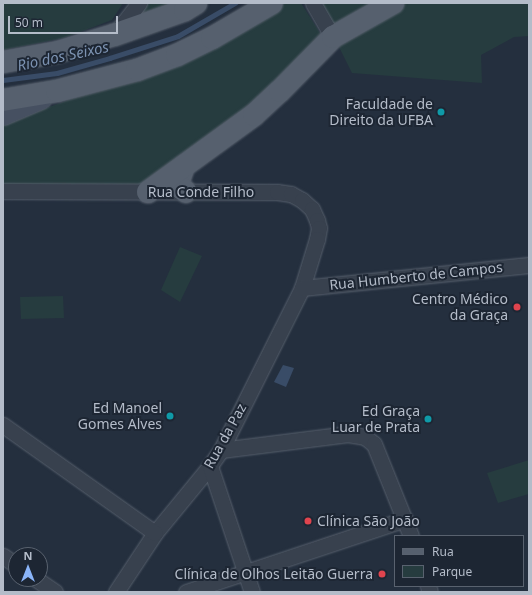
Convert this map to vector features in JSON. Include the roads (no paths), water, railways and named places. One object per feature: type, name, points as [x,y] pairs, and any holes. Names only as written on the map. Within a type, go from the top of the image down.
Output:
[{"type":"main road","points":[[3,100],[57,91],[137,70],[212,38],[272,3]]},
{"type":"main road","points":[[148,192],[254,115],[333,38],[393,3]]},
{"type":"main road","points":[[3,62],[58,52],[114,35],[187,5]]},
{"type":"main road","points":[[3,114],[57,91]]},
{"type":"main road","points":[[184,166],[178,183],[186,192]]},
{"type":"street","points":[[114,35],[138,3]]},
{"type":"street","points":[[313,3],[333,38]]},
{"type":"street","name":"Rua Conde Filho","points":[[3,191],[277,192],[291,194],[302,200],[312,209],[319,228],[302,288]]},
{"type":"street","name":"Rua Humberto de Campos","points":[[302,288],[529,265]]},
{"type":"street","name":"Rua da Paz","points":[[116,592],[155,532],[210,466],[220,450],[302,288]]},
{"type":"street","points":[[3,426],[155,532]]},
{"type":"street","points":[[220,450],[348,434],[365,438],[374,444],[411,535]]},
{"type":"street","points":[[210,466],[252,592]]},
{"type":"street","points":[[186,592],[405,519]]},
{"type":"water","points":[[283,365],[294,368],[286,387],[274,382]]},
{"type":"waterway","name":"Rio dos Seixos","points":[[3,80],[57,73],[178,36],[235,3]]},
{"type":"place","name":"Faculdade de Direito da UFBA","points":[[441,112]]},
{"type":"place","name":"Centro Médico da Graça","points":[[517,307]]},
{"type":"place","name":"Ed Manoel Gomes Alves","points":[[170,416]]},
{"type":"place","name":"Ed Graça Luar de Prata","points":[[428,419]]},
{"type":"place","name":"Clínica São João","points":[[308,521]]},
{"type":"place","name":"Clínica de Olhos Leitão Guerra","points":[[382,574]]}]
